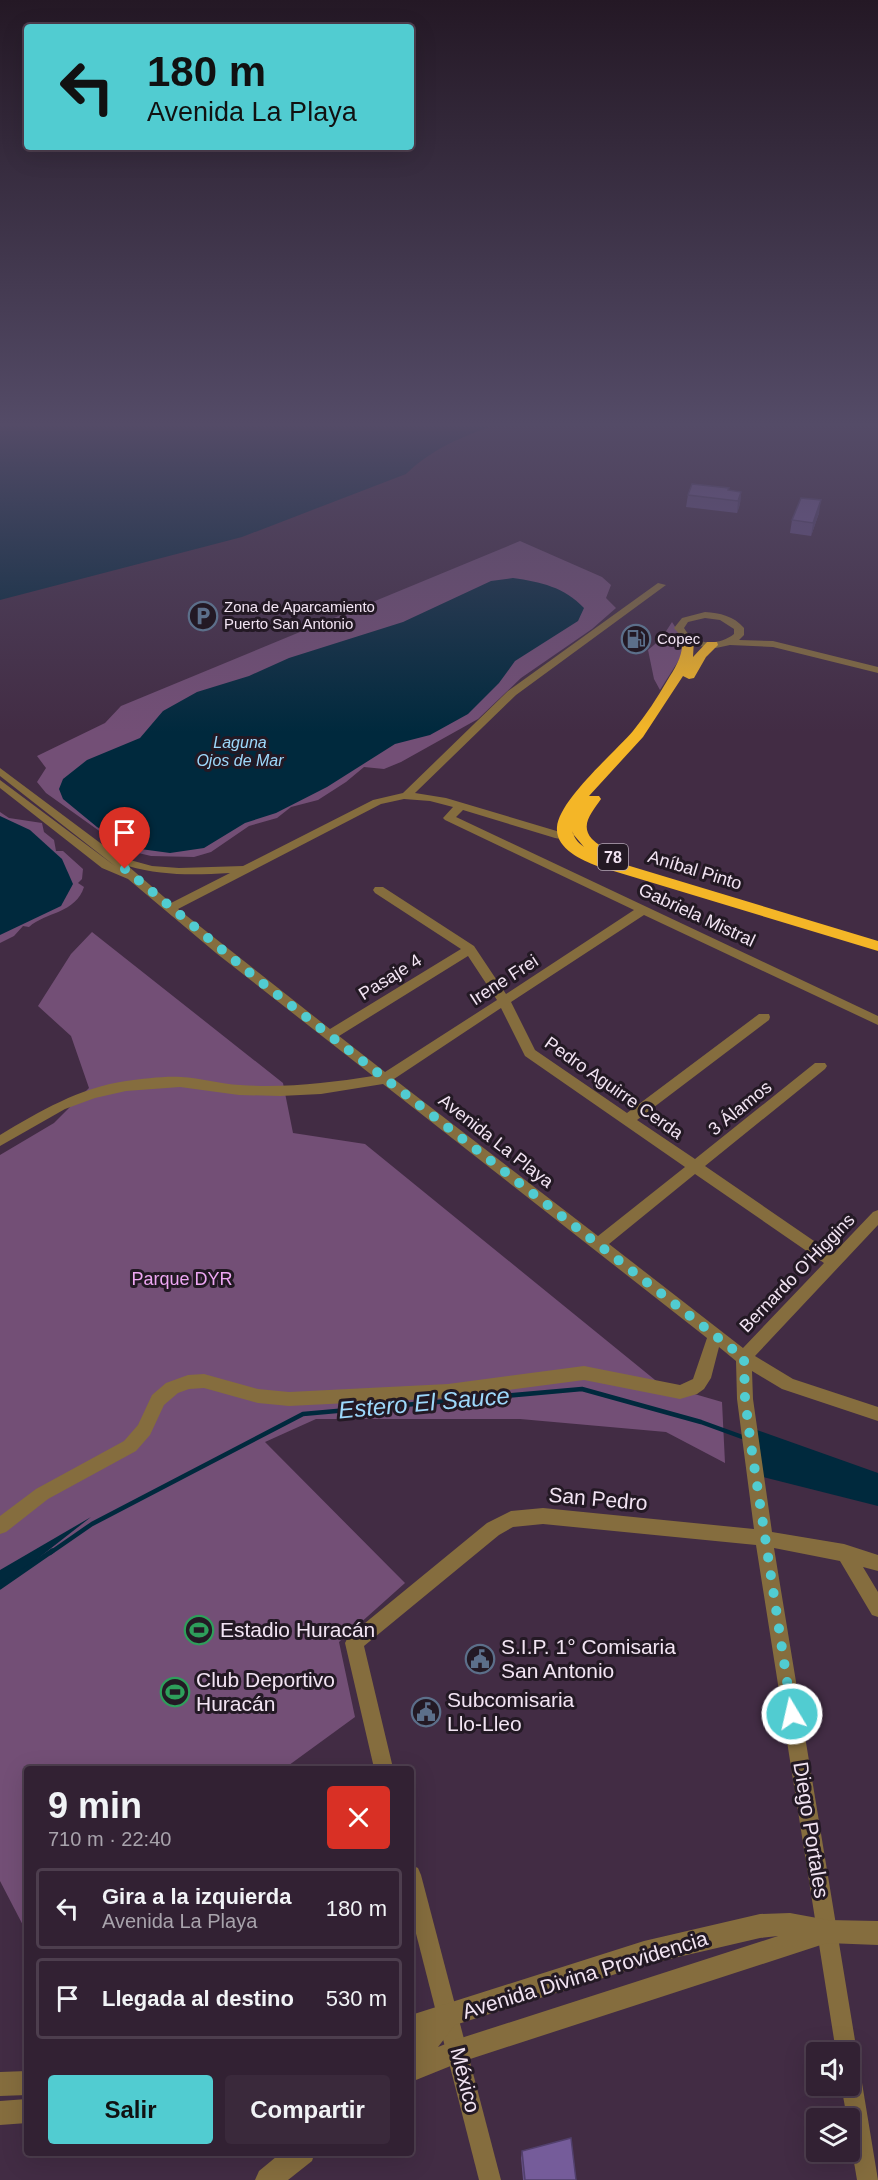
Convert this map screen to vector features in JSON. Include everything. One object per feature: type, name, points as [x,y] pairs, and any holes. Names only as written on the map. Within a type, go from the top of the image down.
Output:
[{"type":"highway","points":[[583,839],[566,837],[564,825],[567,814],[625,749],[659,705],[689,654],[688,639]]},
{"type":"highway","name":"78","points":[[583,839],[578,825],[580,816],[644,743],[669,707],[696,661],[712,645]]},
{"type":"highway","name":"Aníbal Pinto","points":[[566,837],[578,851],[602,862],[878,946]]},
{"type":"highway","name":"Aníbal Pinto","points":[[583,839],[593,848],[608,855],[878,934]]},
{"type":"street","points":[[407,795],[512,693],[662,585]]},
{"type":"street","points":[[773,644],[730,642],[712,645],[688,639],[682,634],[680,625],[688,618],[699,615],[723,617],[736,625],[740,631],[773,644],[878,670]]},
{"type":"street","points":[[730,642],[737,637],[740,631]]},
{"type":"street","points":[[0,771],[116,859],[139,866],[179,872],[215,872],[254,866]]},
{"type":"street","points":[[0,783],[106,866],[134,879],[187,880],[234,876]]},
{"type":"street","points":[[171,908],[377,802],[407,795],[435,797],[566,837]]},
{"type":"street","name":"Gabriela Mistral","points":[[460,806],[450,818],[878,1021]]},
{"type":"street","name":"Avenida La Playa","points":[[116,859],[134,879],[329,1036],[744,1358],[789,1384],[878,1414]]},
{"type":"street","name":"Pedro Aguirre Cerda","points":[[379,890],[470,949],[504,1001],[530,1053],[835,1263]]},
{"type":"street","name":"Irene Frei","points":[[384,1079],[643,910]]},
{"type":"street","name":"Pasaje 4","points":[[329,1036],[470,949]]},
{"type":"street","points":[[628,1120],[764,1017]]},
{"type":"street","name":"3 Álamos","points":[[599,1245],[697,1168],[820,1066]]},
{"type":"street","points":[[0,1141],[60,1106],[92,1094],[126,1086],[180,1082],[239,1090],[280,1092],[321,1089],[384,1079]]},
{"type":"street","name":"Bernardo O'Higgins","points":[[744,1358],[765,1332],[835,1263],[878,1216]]},
{"type":"street","points":[[0,1526],[42,1494],[130,1446],[144,1430],[158,1400],[172,1388],[188,1382],[204,1381],[258,1396],[289,1399],[448,1391],[584,1373],[680,1392],[691,1390],[701,1383],[704,1378],[707,1352],[717,1337]]},
{"type":"street","name":"Diego Portales","points":[[744,1358],[745,1399],[764,1538],[845,2042]]},
{"type":"street","name":"San Pedro","points":[[384,1766],[354,1643],[501,1524],[521,1517],[543,1516],[764,1538],[844,1552],[878,1563]]},
{"type":"street","points":[[844,1552],[878,1609]]},
{"type":"street","name":"México","points":[[414,1886],[490,2180]]},
{"type":"street","name":"Avenida Divina Providencia","points":[[414,2026],[645,1953],[760,1926],[790,1924],[828,1932],[878,1933]]},
{"type":"street","name":"Avenida Divina Providencia","points":[[414,2069],[458,2051],[828,1932]]},
{"type":"street","points":[[414,2058],[448,2015]]},
{"type":"street","points":[[0,2084],[24,2083]]},
{"type":"street","points":[[854,2096],[868,2180]]},
{"type":"street","points":[[0,2114],[24,2111]]},
{"type":"street","points":[[268,2180],[298,2156]]},
{"type":"green space","name":"Laguna Ojos de Mar","points":[[520,541],[602,577],[611,585],[606,598],[616,608],[592,629],[521,678],[478,719],[401,762],[384,769],[364,767],[318,800],[291,807],[277,818],[249,826],[211,852],[194,857],[151,856],[126,850],[46,793],[37,782],[46,768],[37,756],[105,723],[121,706]]},
{"type":"green space","points":[[672,622],[683,639],[684,652],[660,690],[654,679],[648,650],[661,639]]},
{"type":"green space","points":[[0,812],[9,818],[42,823],[44,832],[54,840],[56,851],[63,851],[83,869],[82,879],[78,883],[84,887],[80,896],[68,907],[29,927],[23,926],[14,936],[0,943]]},
{"type":"green space","name":"Parque DYR","points":[[92,932],[283,1083],[293,1133],[365,1144],[660,1384],[722,1402],[725,1463],[666,1432],[520,1419],[316,1419],[265,1442],[405,1583],[339,1642],[355,1717],[288,1766],[24,1766],[24,1927],[0,1881],[0,1155],[54,1123],[89,1088],[71,1036],[38,1006],[71,954]]},
{"type":"water","points":[[0,529],[264,529],[242,537],[0,600]]},
{"type":"water","name":"Laguna Ojos de Mar","points":[[513,578],[533,581],[568,595],[584,608],[578,621],[515,661],[499,683],[468,714],[430,735],[395,744],[327,787],[276,813],[245,823],[204,848],[170,853],[133,848],[97,827],[63,799],[59,789],[63,779],[87,760],[140,738],[163,711],[197,692],[249,676],[289,658],[403,622],[491,581]]},
{"type":"water","points":[[0,816],[30,830],[62,859],[73,884],[61,906],[0,935]]},
{"type":"water","points":[[743,1425],[878,1473],[878,1506],[751,1474]]},
{"type":"water","points":[[91,1517],[0,1588],[0,1570]]},
{"type":"building","points":[[571,2138],[576,2180],[525,2180],[522,2151]]},
{"type":"waterway","name":"Estero El Sauce","points":[[50,1553],[92,1524],[303,1414],[582,1389],[701,1422],[745,1438]]},
{"type":"waterway","name":"Estero El Sauce","points":[[0,1587],[52,1551]]},
{"type":"place","name":"Zona de Aparcamiento Puerto San Antonio","points":[[203,616]]},
{"type":"place","name":"Copec","points":[[636,639]]},
{"type":"place","name":"Estadio Huracán","points":[[199,1630]]},
{"type":"place","name":"S.I.P. 1° Comisaria San Antonio","points":[[480,1659]]},
{"type":"place","name":"Club Deportivo Huracán","points":[[175,1692]]},
{"type":"place","name":"Subcomisaria Llo-Lleo","points":[[426,1712]]},
{"type":"route","points":[[125,869],[220,950],[744,1358],[745,1399],[751,1445],[792,1714]]}]
